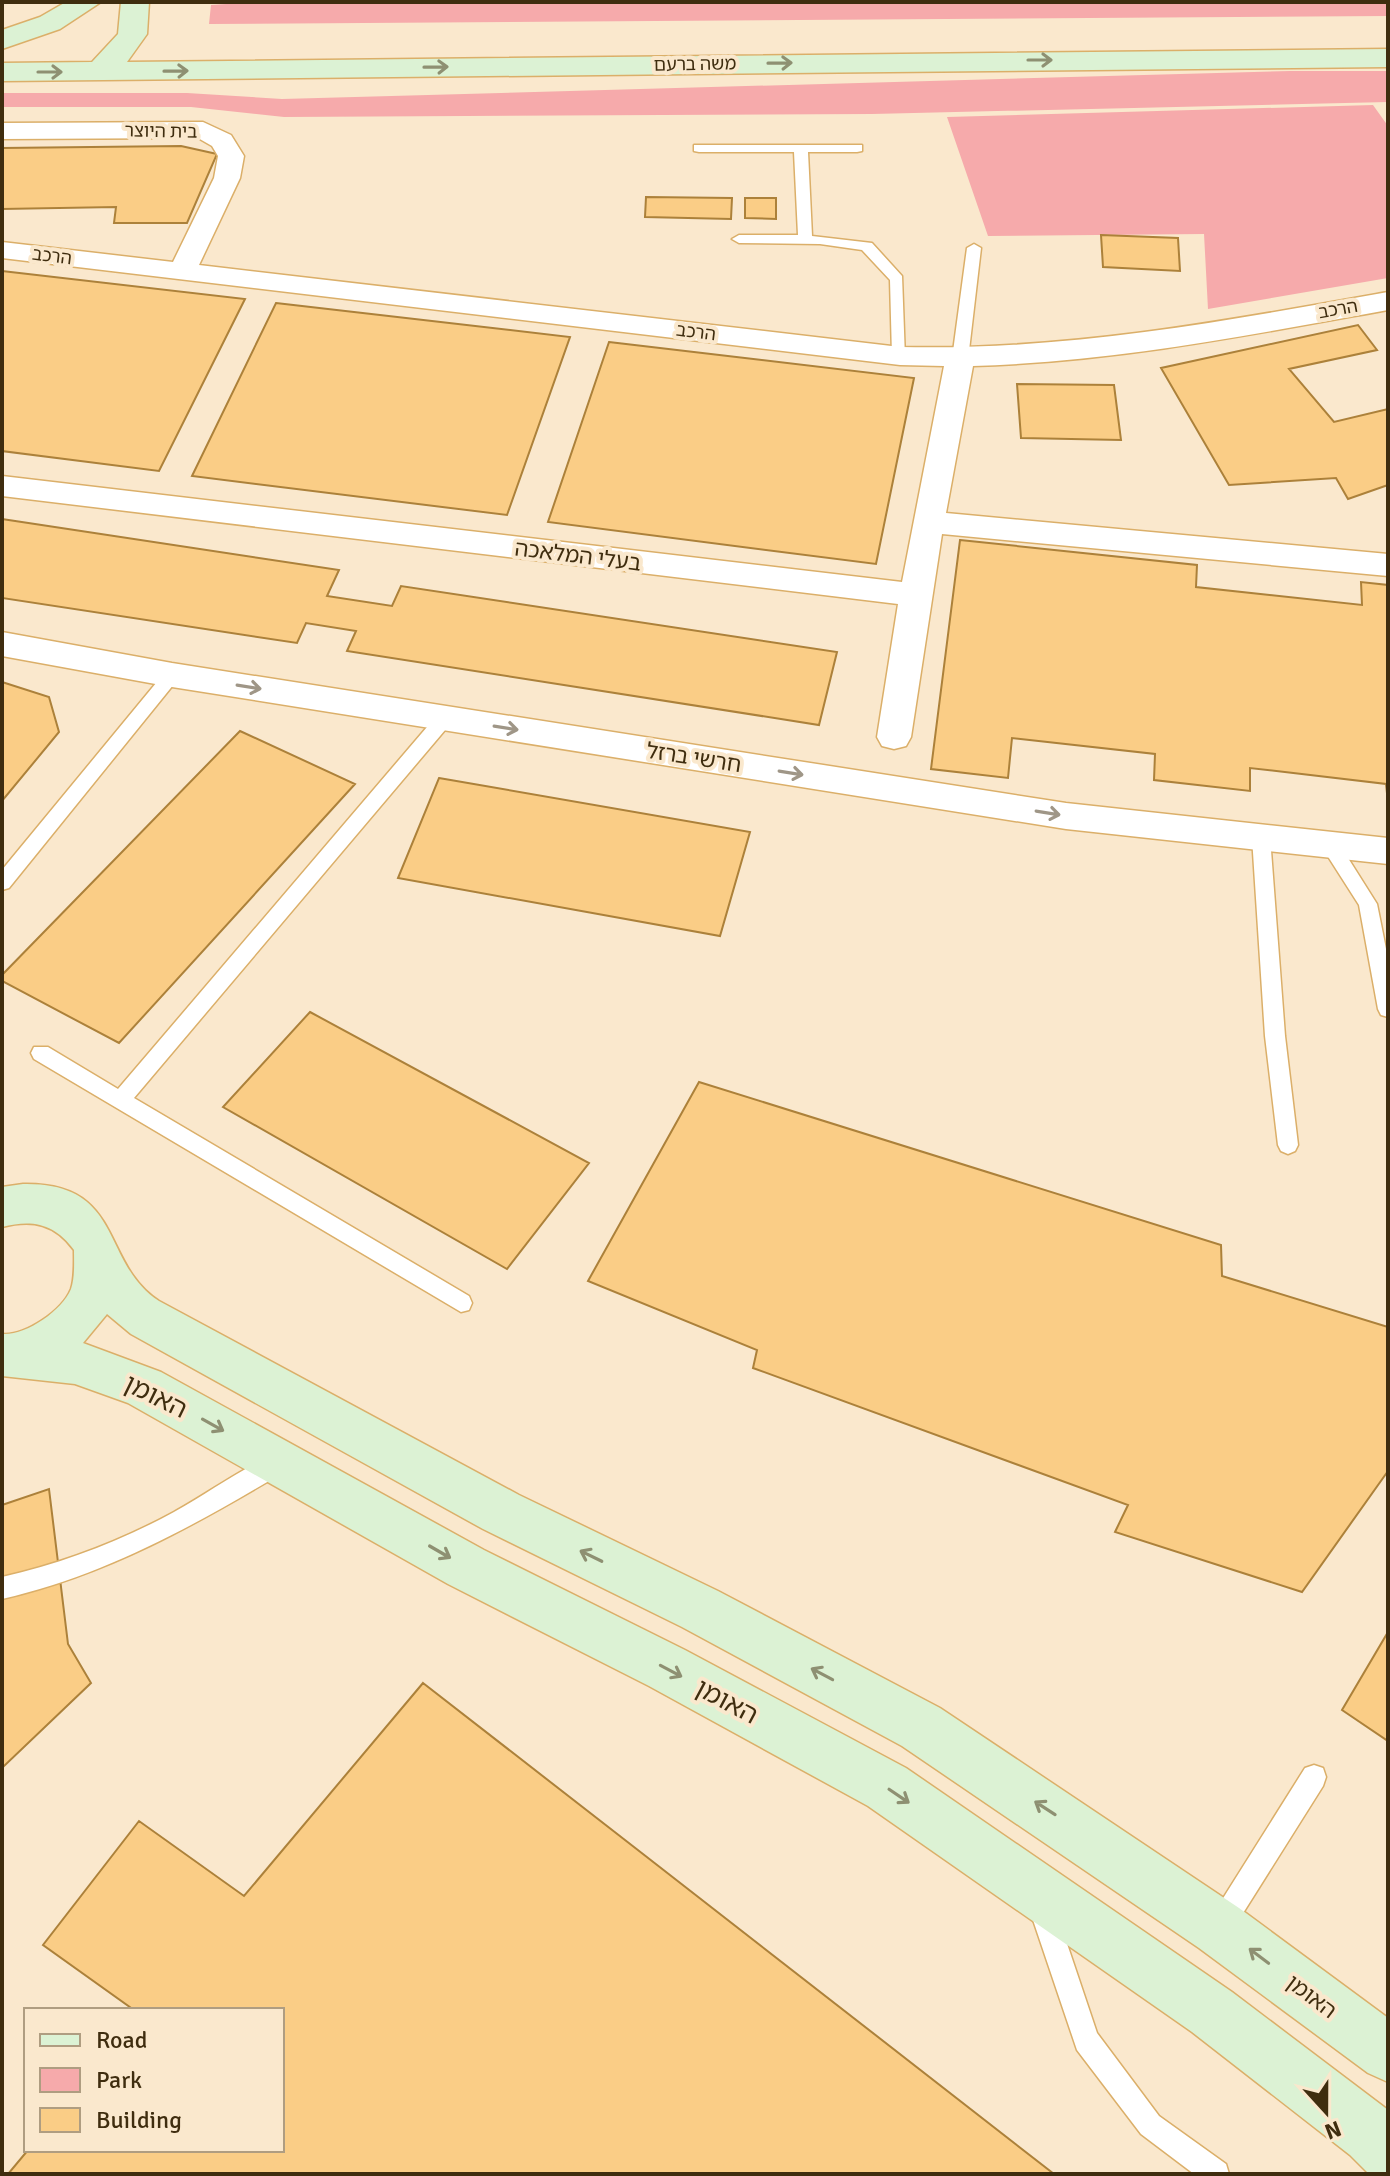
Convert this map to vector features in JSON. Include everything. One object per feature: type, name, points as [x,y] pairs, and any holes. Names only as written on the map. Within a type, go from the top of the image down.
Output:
[{"type":"main road","points":[[2,42],[50,23],[87,2]]},
{"type":"main road","points":[[95,2],[83,40],[98,72],[130,44],[136,25],[135,2]]},
{"type":"main road","name":"משה ברעם","points":[[2,42],[83,40],[130,44],[1388,37]]},
{"type":"main road","name":"משה ברעם","points":[[2,72],[1388,58]]},
{"type":"main road","name":"האומן","points":[[5,1204],[42,1203],[68,1212],[88,1229],[110,1279],[129,1306],[169,1331],[501,1512],[700,1609],[921,1727],[1219,1928],[1388,2053]]},
{"type":"main road","name":"האומן","points":[[6,1355],[47,1343],[73,1324],[91,1300],[100,1273],[97,1248]]},
{"type":"main road","name":"האומן","points":[[6,1355],[75,1362],[144,1387],[466,1567],[667,1668],[887,1787],[1212,2012],[1371,2134],[1388,2151]]},
{"type":"street","name":"בית היוצר","points":[[2,131],[203,130],[222,141],[231,156],[227,178],[182,271]]},
{"type":"street","name":"הרכב","points":[[2,250],[900,356],[960,359],[1110,347],[1378,302]]},
{"type":"street","points":[[1378,302],[1388,331]]},
{"type":"street","points":[[894,737],[915,595],[960,359]]},
{"type":"street","name":"בעלי המלאכה","points":[[2,486],[915,595]]},
{"type":"street","points":[[931,522],[1388,565]]},
{"type":"street","name":"חרשי ברזל","points":[[2,644],[172,675],[1066,816],[1388,851]]},
{"type":"lane","points":[[699,148],[857,148]]},
{"type":"lane","points":[[801,148],[805,239]]},
{"type":"lane","points":[[739,239],[805,239],[867,246],[897,279],[900,356]]},
{"type":"lane","points":[[960,359],[974,248]]},
{"type":"lane","points":[[2,883],[172,675]]},
{"type":"lane","points":[[120,1100],[445,718]]},
{"type":"lane","points":[[1261,837],[1288,1145]]},
{"type":"lane","points":[[1329,844],[1368,904],[1388,1009]]},
{"type":"lane","points":[[41,1053],[461,1303]]},
{"type":"lane","points":[[2,1588],[32,1582],[128,1549],[281,1462]]},
{"type":"lane","points":[[1219,1928],[1314,1777]]},
{"type":"lane","points":[[1034,1886],[1086,2041],[1150,2125],[1216,2174]]},
{"type":"green space","points":[[256,2],[1388,2],[1388,16],[209,24],[211,5]]},
{"type":"green space","points":[[1290,71],[1388,71],[1388,102],[872,114],[284,117],[191,107],[2,107],[2,93],[187,93],[282,99]]},
{"type":"green space","points":[[1373,105],[1388,126],[1388,278],[1208,309],[1204,234],[988,236],[947,117]]},
{"type":"building","points":[[181,146],[217,154],[187,223],[114,223],[116,207],[2,209],[2,148]]},
{"type":"building","points":[[646,197],[732,198],[731,219],[645,217]]},
{"type":"building","points":[[745,198],[776,198],[776,219],[745,218]]},
{"type":"building","points":[[1101,235],[1178,238],[1180,271],[1103,267]]},
{"type":"building","points":[[2,271],[245,299],[159,471],[2,451]]},
{"type":"building","points":[[276,303],[570,337],[507,515],[192,476]]},
{"type":"building","points":[[1358,325],[1377,350],[1289,369],[1334,422],[1388,409],[1388,485],[1348,499],[1336,478],[1229,485],[1161,368]]},
{"type":"building","points":[[609,342],[914,378],[876,564],[548,522]]},
{"type":"building","points":[[1017,384],[1114,385],[1121,440],[1021,438]]},
{"type":"building","points":[[2,519],[339,570],[327,596],[392,606],[401,586],[837,652],[819,725],[347,651],[356,631],[306,623],[297,643],[2,598]]},
{"type":"building","points":[[960,540],[1197,565],[1196,587],[1362,605],[1361,582],[1388,585],[1388,803],[1386,784],[1250,768],[1250,791],[1154,780],[1155,754],[1012,738],[1008,778],[931,769]]},
{"type":"building","points":[[2,682],[49,697],[59,732],[2,801]]},
{"type":"building","points":[[240,731],[355,784],[119,1043],[2,981],[2,975]]},
{"type":"building","points":[[439,778],[750,832],[720,936],[398,878]]},
{"type":"building","points":[[310,1012],[589,1163],[507,1269],[223,1107]]},
{"type":"building","points":[[699,1082],[1221,1245],[1222,1276],[1388,1327],[1388,1471],[1302,1592],[1115,1532],[1128,1505],[753,1368],[757,1350],[588,1281]]},
{"type":"building","points":[[49,1489],[68,1644],[91,1683],[2,1768],[2,1505]]},
{"type":"building","points":[[1388,1632],[1388,1741],[1342,1710]]},
{"type":"building","points":[[423,1683],[1054,2174],[8,2174],[26,2152],[284,2152],[284,2008],[131,2008],[43,1945],[139,1821],[244,1896]]}]
